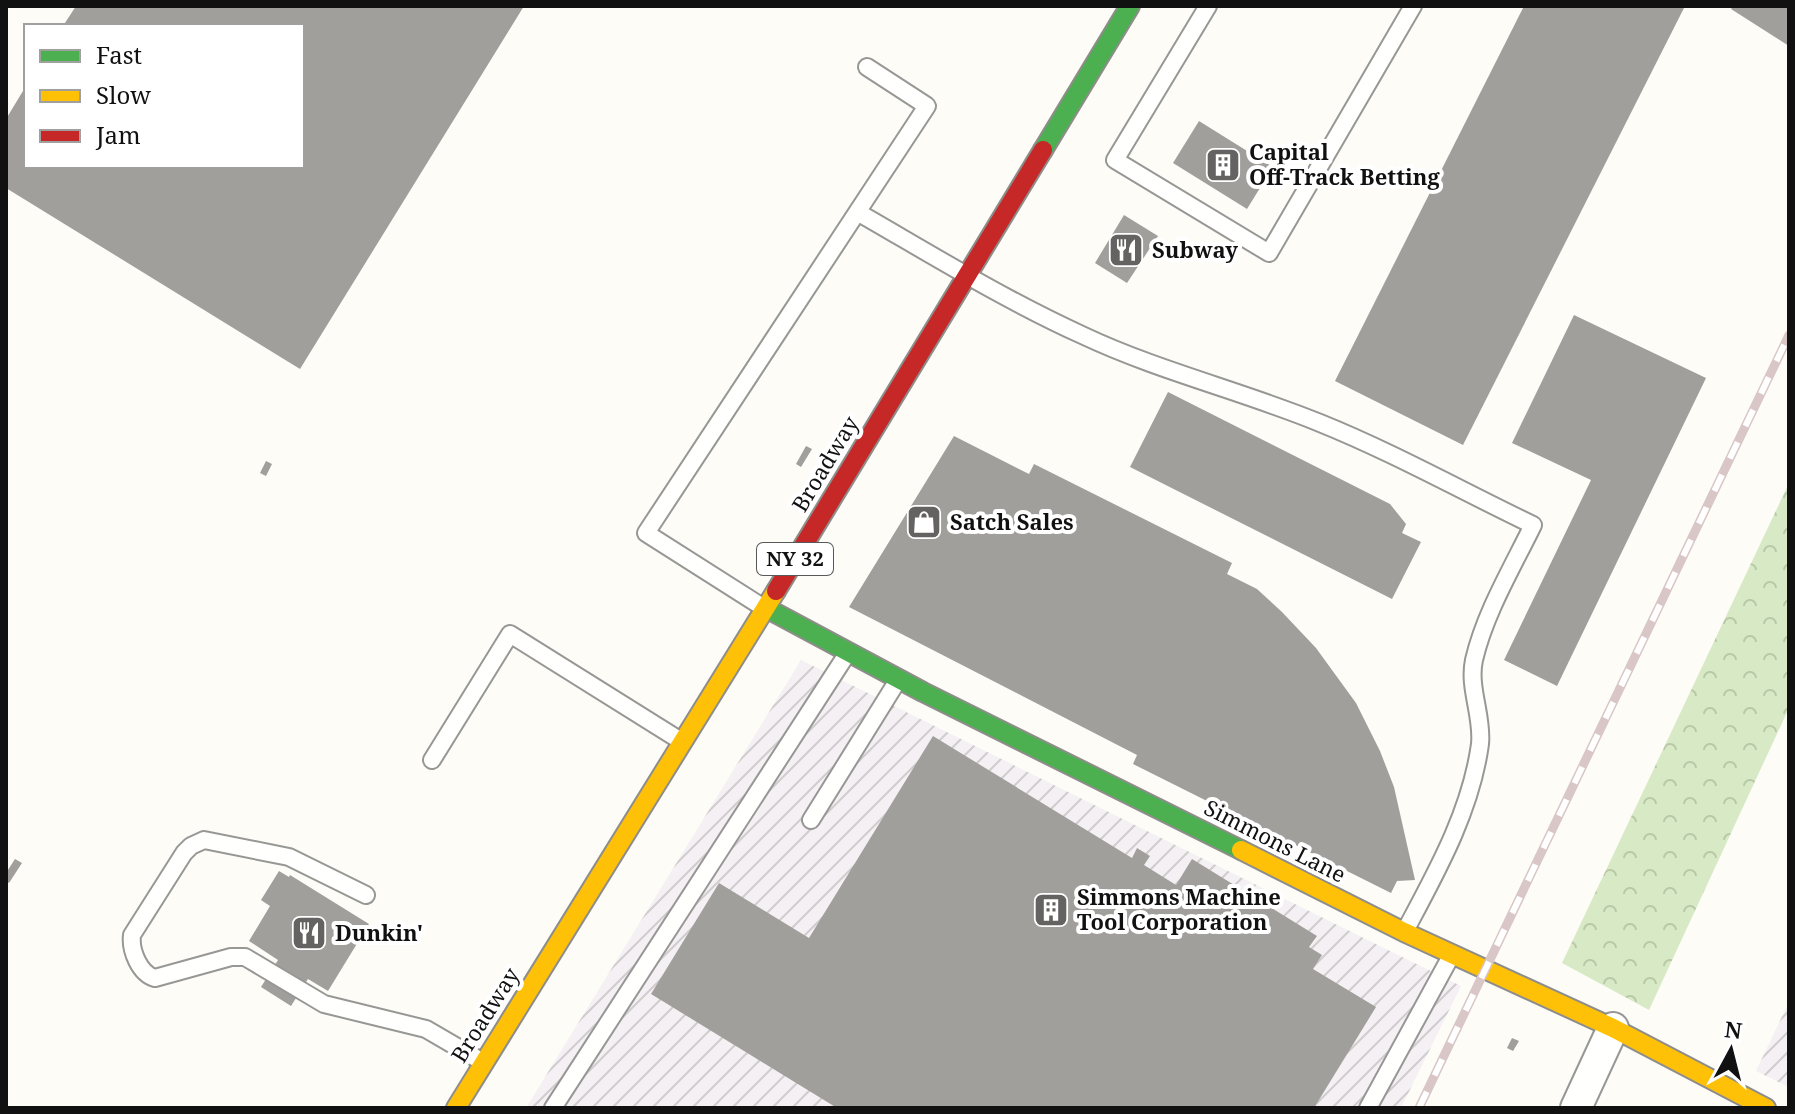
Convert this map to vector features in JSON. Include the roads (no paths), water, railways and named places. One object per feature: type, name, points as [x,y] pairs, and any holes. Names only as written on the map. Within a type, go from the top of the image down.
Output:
[{"type":"main road","name":"Broadway","points":[[456,1108],[766,608],[1130,6]]},
{"type":"main road","name":"Simmons Lane","points":[[766,608],[899,679],[1404,932],[1613,1028],[1766,1108]]},
{"type":"street","points":[[1576,1108],[1613,1028]]},
{"type":"lane","points":[[1208,6],[1115,160],[1269,253],[1413,6]]},
{"type":"lane","points":[[766,608],[646,533],[927,106],[867,67]]},
{"type":"lane","points":[[859,213],[1081,335],[1131,356],[1323,424],[1533,525],[1484,628],[1474,661],[1480,742],[1465,802],[1445,856],[1404,932]]},
{"type":"lane","points":[[432,760],[510,634],[682,742]]},
{"type":"lane","points":[[553,1108],[848,652]]},
{"type":"lane","points":[[811,820],[899,679]]},
{"type":"lane","points":[[366,895],[289,857],[214,840],[199,841],[184,853],[132,935],[132,947],[144,972],[155,978],[231,957],[245,957],[324,1004],[426,1029],[483,1063]]},
{"type":"lane","points":[[1368,1108],[1451,954]]},
{"type":"railway","points":[[1419,1108],[1789,335]]},
{"type":"place","name":"Capital Off-Track Betting","points":[[1223,165]]},
{"type":"place","name":"Subway","points":[[1126,250]]},
{"type":"place","name":"Satch Sales","points":[[924,522]]},
{"type":"place","name":"Simmons Machine Tool Corporation","points":[[1051,910]]},
{"type":"place","name":"Dunkin'","points":[[309,933]]}]
